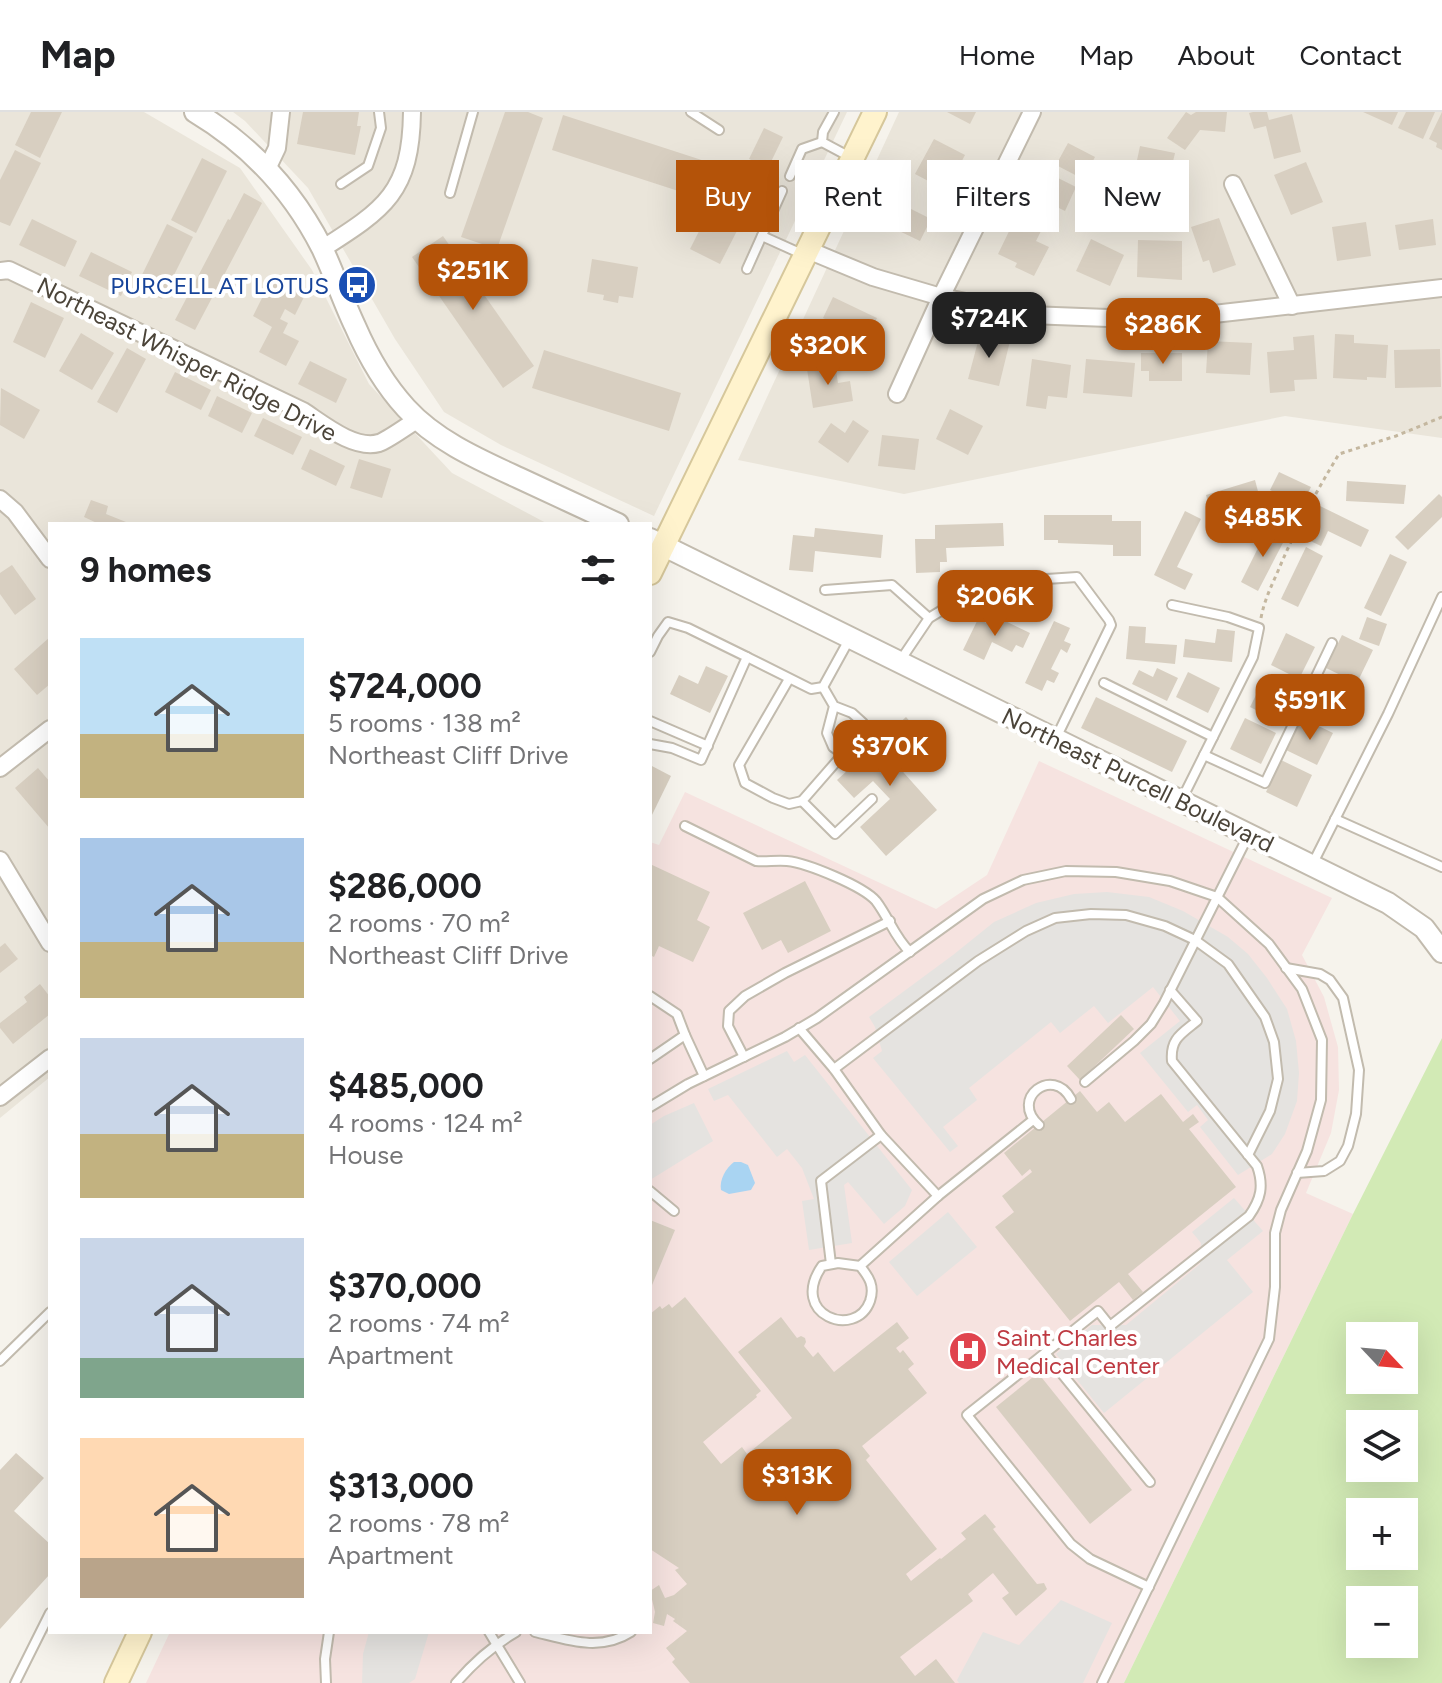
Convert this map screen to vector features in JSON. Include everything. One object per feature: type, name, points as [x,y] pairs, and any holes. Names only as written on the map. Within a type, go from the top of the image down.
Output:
[{"type":"main road","points":[[652,564],[657,542],[875,112]]},
{"type":"main road","points":[[116,1683],[139,1634]]},
{"type":"street","points":[[195,112],[238,141],[295,202],[322,249],[355,327],[379,373],[417,420],[448,442],[482,460],[614,522]]},
{"type":"street","points":[[267,169],[277,148],[281,112]]},
{"type":"street","points":[[322,249],[381,208],[394,192],[406,165],[412,112]]},
{"type":"street","points":[[897,394],[1032,112]]},
{"type":"street","points":[[1233,184],[1292,306]]},
{"type":"street","points":[[806,253],[941,297],[1029,315],[1161,320],[1442,288]]},
{"type":"street","name":"Northeast Whisper Ridge Drive","points":[[0,271],[9,270],[303,411],[344,437],[362,443],[378,443],[417,420]]},
{"type":"street","points":[[0,499],[15,512],[48,556]]},
{"type":"street","name":"Northeast Purcell Boulevard","points":[[657,542],[1388,903],[1424,928],[1442,952]]},
{"type":"street","points":[[0,768],[48,731]]},
{"type":"street","points":[[0,860],[48,940]]},
{"type":"street","points":[[0,1097],[48,1060]]},
{"type":"lane","points":[[341,184],[368,166],[381,128],[379,112]]},
{"type":"lane","points":[[450,193],[473,112]]},
{"type":"lane","points":[[691,112],[719,130]]},
{"type":"lane","points":[[822,142],[823,132],[834,112]]},
{"type":"lane","points":[[790,176],[802,149],[822,142],[852,159]]},
{"type":"lane","points":[[747,269],[782,191]]},
{"type":"lane","points":[[762,236],[806,253]]},
{"type":"lane","points":[[898,663],[929,618],[987,583],[1077,577],[1111,625],[1055,738]]},
{"type":"lane","points":[[825,590],[892,585],[929,618]]},
{"type":"lane","points":[[1312,865],[1388,714],[1442,597]]},
{"type":"lane","points":[[1172,605],[1228,617],[1259,628],[1253,657],[1182,800]]},
{"type":"lane","points":[[652,649],[668,622],[688,628],[811,689],[823,687]]},
{"type":"lane","points":[[823,687],[850,638]]},
{"type":"lane","points":[[1204,755],[1265,783],[1332,643]]},
{"type":"lane","points":[[652,744],[672,748],[701,760],[747,657]]},
{"type":"lane","points":[[789,679],[739,765],[745,783],[789,804],[802,801],[864,734],[863,723],[852,713],[834,706],[823,687]]},
{"type":"lane","points":[[1104,683],[1213,737]]},
{"type":"lane","points":[[834,706],[827,733],[833,747],[843,754]]},
{"type":"lane","points":[[652,722],[708,746]]},
{"type":"lane","points":[[802,801],[835,834],[872,799]]},
{"type":"lane","points":[[1335,819],[1442,867]]},
{"type":"lane","points":[[685,826],[756,861],[787,861],[833,875],[873,898],[890,921],[900,943],[910,952]]},
{"type":"lane","points":[[1085,1082],[1151,1024],[1249,834]]},
{"type":"lane","points":[[652,1106],[799,1028],[983,899],[1023,880],[1066,871],[1116,872],[1170,881],[1217,897],[1269,944],[1302,989],[1322,1040],[1321,1100],[1307,1151],[1281,1210],[1275,1233],[1275,1287],[1269,1339],[1102,1683]]},
{"type":"lane","points":[[834,1069],[978,961],[1026,931],[1055,918],[1091,914],[1126,915],[1165,926],[1195,940],[1228,964],[1265,1017],[1274,1042],[1278,1079],[1270,1111],[1248,1155]]},
{"type":"lane","points":[[744,1057],[728,1026],[729,1011],[745,996],[890,921]]},
{"type":"lane","points":[[1286,968],[1320,974],[1330,980],[1343,998],[1359,1070],[1356,1114],[1348,1146],[1340,1161],[1324,1171],[1297,1173]]},
{"type":"lane","points":[[1149,1587],[1090,1559],[1071,1544],[967,1415],[1098,1311],[1110,1326],[1249,1216],[1257,1205],[1261,1179],[1257,1166],[1172,1061],[1171,1049],[1177,1037],[1197,1021],[1170,990]]},
{"type":"lane","points":[[652,997],[677,1014],[704,1076]]},
{"type":"lane","points":[[799,1028],[834,1069],[881,1135],[938,1196]]},
{"type":"lane","points":[[652,1058],[685,1035]]},
{"type":"lane","points":[[860,1266],[938,1196],[1036,1122],[1029,1112],[1029,1104],[1037,1089],[1045,1085],[1061,1087],[1071,1099]]},
{"type":"lane","points":[[831,1264],[821,1181],[881,1135]]},
{"type":"lane","points":[[652,1193],[674,1211]]},
{"type":"lane","points":[[831,1264],[860,1266],[869,1277],[872,1290],[869,1305],[862,1314],[851,1320],[826,1316],[812,1295],[815,1277],[822,1266],[831,1264]]},
{"type":"lane","points":[[0,1361],[48,1314]]},
{"type":"lane","points":[[1045,1353],[1150,1482]]},
{"type":"lane","points":[[15,1683],[48,1617]]},
{"type":"lane","points":[[326,1683],[329,1634]]},
{"type":"lane","points":[[490,1634],[520,1683]]},
{"type":"lane","points":[[456,1683],[495,1645],[513,1634]]},
{"type":"lane","points":[[543,1634],[579,1643],[604,1642],[628,1634]]},
{"type":"path","points":[[1259,628],[1263,605],[1286,553],[1339,454],[1442,417]]},
{"type":"shaded area","points":[[0,112],[144,112],[240,168],[312,270],[369,384],[452,473],[544,522],[48,522],[48,1079],[0,1118]]},
{"type":"shaded area","points":[[233,112],[847,112],[824,160],[795,160],[795,221],[654,516],[501,445],[444,412],[395,339],[308,188]]},
{"type":"shaded area","points":[[899,112],[1442,112],[1442,438],[1285,416],[904,494],[738,460],[843,232],[911,232],[911,160],[877,160]]},
{"type":"shaded area","name":"Saint Charles Medical Center","points":[[1039,761],[1332,898],[1302,955],[1324,997],[1338,1047],[1339,1090],[1331,1133],[1306,1193],[1353,1214],[1124,1683],[146,1683],[169,1634],[652,1634],[652,843],[659,845],[685,792],[936,909],[987,875]]},
{"type":"shaded area","points":[[1107,892],[1149,897],[1183,911],[1228,937],[1248,954],[1287,1009],[1296,1041],[1299,1073],[1297,1101],[1285,1134],[1272,1154],[1238,1175],[1200,1127],[1208,1120],[1197,1105],[1188,1112],[1140,1053],[1180,1021],[1153,987],[1108,1023],[1094,1006],[1060,1033],[1051,1022],[969,1088],[977,1100],[943,1127],[958,1146],[950,1152],[873,1058],[882,1051],[869,1017],[994,922],[1036,903],[1074,894]]},
{"type":"shaded area","points":[[787,1051],[794,1062],[805,1055],[912,1190],[905,1206],[884,1224],[848,1182],[844,1185],[852,1243],[809,1250],[802,1201],[814,1199],[802,1168],[787,1149],[777,1157],[728,1095],[714,1101],[708,1089]]},
{"type":"shaded area","points":[[694,1103],[713,1141],[652,1179],[652,1124]]},
{"type":"shaded area","points":[[1234,1198],[1263,1231],[1227,1260],[1253,1292],[1104,1413],[1056,1354],[1092,1325],[1126,1325],[1200,1264],[1201,1243],[1192,1232]]},
{"type":"shaded area","points":[[948,1212],[977,1247],[917,1296],[889,1262]]},
{"type":"shaded area","points":[[1061,1600],[1112,1623],[1083,1683],[959,1683],[957,1680],[983,1632],[1019,1645]]},
{"type":"shaded area","points":[[368,1634],[428,1634],[415,1679],[409,1683],[362,1683],[363,1654]]},
{"type":"green space","points":[[1442,1038],[1442,1683],[1124,1683],[1353,1214]]},
{"type":"water","points":[[734,1162],[748,1165],[755,1183],[751,1190],[729,1194],[721,1190],[724,1174]]},
{"type":"building","points":[[31,112],[62,112],[40,158],[15,145]]},
{"type":"building","points":[[303,112],[359,112],[357,126],[361,126],[355,155],[297,144]]},
{"type":"building","points":[[505,112],[528,112],[543,118],[497,249],[461,237]]},
{"type":"building","points":[[947,112],[976,112],[970,124]]},
{"type":"building","points":[[1186,112],[1191,115],[1196,112],[1227,112],[1225,132],[1200,130],[1185,150],[1167,138]]},
{"type":"building","points":[[1267,112],[1269,120],[1292,114],[1301,152],[1274,159],[1266,126],[1254,129],[1249,113]]},
{"type":"building","points":[[1363,112],[1398,112],[1392,125]]},
{"type":"building","points":[[1406,112],[1435,112],[1423,139],[1398,128]]},
{"type":"building","points":[[1442,112],[1442,150],[1429,139]]},
{"type":"building","points":[[563,115],[702,160],[676,160],[676,190],[552,150]]},
{"type":"building","points":[[764,128],[783,137],[772,160],[749,159]]},
{"type":"building","points":[[934,139],[965,155],[962,160],[927,160],[927,180],[915,174]]},
{"type":"building","points":[[1068,143],[1095,157],[1093,160],[1075,160],[1075,175],[1059,167],[1059,160]]},
{"type":"building","points":[[1140,146],[1175,153],[1173,160],[1137,160]]},
{"type":"building","points":[[15,150],[41,163],[10,226],[0,222],[0,180]]},
{"type":"building","points":[[202,158],[227,171],[196,233],[171,220]]},
{"type":"building","points":[[1306,162],[1323,202],[1291,215],[1274,175]]},
{"type":"building","points":[[1059,178],[1075,186],[1065,211],[1059,208]]},
{"type":"building","points":[[244,193],[262,203],[195,330],[175,320]]},
{"type":"building","points":[[911,209],[927,217],[927,227],[920,241],[901,232],[911,232]]},
{"type":"building","points":[[1219,218],[1236,265],[1213,273],[1209,260],[1203,262],[1191,227]]},
{"type":"building","points":[[32,219],[77,241],[65,267],[19,245]]},
{"type":"building","points":[[1433,219],[1436,245],[1399,250],[1395,225]]},
{"type":"building","points":[[1366,222],[1371,256],[1337,261],[1332,227]]},
{"type":"building","points":[[167,224],[193,237],[162,299],[136,287]]},
{"type":"building","points":[[699,232],[736,232],[720,264],[690,249]]},
{"type":"building","points":[[1009,232],[1040,232],[1036,241],[1049,247],[1034,276],[998,254]]},
{"type":"building","points":[[443,236],[534,366],[503,388],[412,257]]},
{"type":"building","points":[[1091,239],[1124,255],[1110,286],[1076,271]]},
{"type":"building","points":[[1138,240],[1182,241],[1182,280],[1137,277]]},
{"type":"building","points":[[91,252],[132,272],[121,296],[79,276]]},
{"type":"building","points":[[592,259],[638,267],[633,298],[619,296],[618,303],[603,300],[604,295],[587,292]]},
{"type":"building","points":[[273,276],[306,293],[295,315],[285,309],[280,319],[288,323],[283,333],[299,341],[286,366],[259,352],[272,327],[253,316]]},
{"type":"building","points":[[833,297],[877,318],[866,339],[823,318]]},
{"type":"building","points":[[31,302],[64,318],[45,358],[13,342]]},
{"type":"building","points":[[81,333],[114,353],[92,390],[59,371]]},
{"type":"building","points":[[980,334],[1010,341],[999,386],[968,379]]},
{"type":"building","points":[[1335,334],[1354,335],[1354,343],[1388,345],[1386,378],[1333,378]]},
{"type":"building","points":[[1314,335],[1317,379],[1294,380],[1295,391],[1270,393],[1267,352],[1294,350],[1293,337]]},
{"type":"building","points":[[1208,341],[1252,343],[1250,375],[1206,373]]},
{"type":"building","points":[[127,348],[146,359],[117,413],[97,402]]},
{"type":"building","points":[[1440,349],[1441,387],[1395,388],[1394,350]]},
{"type":"building","points":[[544,350],[681,393],[669,431],[532,388]]},
{"type":"building","points":[[1141,353],[1182,353],[1182,381],[1149,381],[1149,371],[1141,371]]},
{"type":"building","points":[[1032,359],[1071,365],[1067,398],[1048,396],[1046,409],[1026,406]]},
{"type":"building","points":[[1086,359],[1135,363],[1132,397],[1083,393]]},
{"type":"building","points":[[310,361],[347,379],[336,403],[298,384]]},
{"type":"building","points":[[835,364],[838,383],[850,381],[853,401],[813,408],[807,369]]},
{"type":"building","points":[[175,372],[211,390],[201,410],[165,392]]},
{"type":"building","points":[[1,388],[40,410],[24,439],[0,425]]},
{"type":"building","points":[[217,396],[252,413],[242,433],[208,416]]},
{"type":"building","points":[[950,409],[983,426],[968,455],[936,439]]},
{"type":"building","points":[[263,418],[302,437],[293,455],[254,436]]},
{"type":"building","points":[[853,420],[869,431],[848,463],[818,442],[831,423],[845,433]]},
{"type":"building","points":[[882,435],[919,439],[915,470],[878,466]]},
{"type":"building","points":[[310,449],[345,466],[336,486],[301,469]]},
{"type":"building","points":[[359,459],[391,469],[382,498],[350,488]]},
{"type":"building","points":[[1279,472],[1311,487],[1289,531],[1273,524],[1286,498],[1270,490]]},
{"type":"building","points":[[1255,480],[1260,499],[1211,514],[1206,495]]},
{"type":"building","points":[[1347,481],[1406,485],[1404,504],[1346,501]]},
{"type":"building","points":[[1439,494],[1442,497],[1442,517],[1408,550],[1395,537]]},
{"type":"building","points":[[91,500],[108,506],[106,514],[126,522],[95,522],[84,517]]},
{"type":"building","points":[[1320,506],[1369,530],[1361,547],[1328,531],[1321,546],[1304,538]]},
{"type":"building","points":[[1185,511],[1201,519],[1177,567],[1193,574],[1185,590],[1154,575]]},
{"type":"building","points":[[1044,515],[1112,515],[1112,521],[1141,521],[1141,556],[1113,556],[1113,545],[1044,540]]},
{"type":"building","points":[[1003,523],[1004,546],[946,548],[947,562],[940,562],[940,572],[916,573],[915,539],[935,539],[935,525]]},
{"type":"building","points":[[815,528],[883,535],[881,558],[815,551],[813,572],[789,570],[793,535],[814,537]]},
{"type":"building","points":[[1268,528],[1286,537],[1258,591],[1241,582]]},
{"type":"building","points":[[1306,547],[1323,556],[1298,607],[1281,599]]},
{"type":"building","points":[[1390,554],[1407,562],[1381,616],[1364,608]]},
{"type":"building","points":[[12,565],[36,599],[15,615],[0,594],[0,573]]},
{"type":"building","points":[[1367,617],[1387,624],[1379,646],[1359,639]]},
{"type":"building","points":[[999,618],[1030,633],[1023,648],[1016,645],[1012,652],[992,642],[984,660],[963,650],[978,619],[995,627]]},
{"type":"building","points":[[1054,621],[1070,628],[1064,641],[1071,644],[1067,653],[1061,649],[1051,669],[1059,673],[1054,683],[1047,680],[1042,691],[1025,683]]},
{"type":"building","points":[[1129,626],[1146,627],[1145,643],[1177,645],[1175,664],[1126,659]]},
{"type":"building","points":[[1217,629],[1235,631],[1232,662],[1183,657],[1185,639],[1215,643]]},
{"type":"building","points":[[1286,633],[1315,647],[1299,679],[1271,665]]},
{"type":"building","points":[[1342,635],[1373,650],[1357,683],[1326,668]]},
{"type":"building","points":[[48,639],[48,686],[37,695],[14,669]]},
{"type":"building","points":[[706,666],[728,676],[710,713],[670,694],[679,675],[698,684]]},
{"type":"building","points":[[1157,668],[1178,678],[1167,701],[1132,684],[1139,670],[1153,677]]},
{"type":"building","points":[[1188,672],[1220,688],[1208,713],[1176,697]]},
{"type":"building","points":[[1266,675],[1291,687],[1282,704],[1289,708],[1282,723],[1250,707]]},
{"type":"building","points":[[1322,676],[1353,691],[1337,724],[1306,709]]},
{"type":"building","points":[[1096,697],[1187,741],[1172,772],[1081,728]]},
{"type":"building","points":[[906,717],[924,737],[896,764],[937,810],[886,856],[860,827],[890,799],[873,781],[854,798],[837,780]]},
{"type":"building","points":[[1245,718],[1276,733],[1261,764],[1230,749]]},
{"type":"building","points":[[1302,718],[1333,733],[1317,765],[1286,750]]},
{"type":"building","points":[[1281,760],[1312,775],[1297,807],[1266,792]]},
{"type":"building","points":[[652,766],[671,776],[652,815]]},
{"type":"building","points":[[38,768],[48,780],[48,827],[15,788]]},
{"type":"building","points":[[652,865],[710,892],[697,920],[710,927],[693,962],[659,946],[654,957]]},
{"type":"building","points":[[805,881],[831,931],[788,953],[781,940],[762,950],[743,913]]},
{"type":"building","points":[[5,943],[18,959],[0,973],[0,947]]},
{"type":"building","points":[[40,984],[48,994],[48,1016],[13,1044],[0,1028],[0,1023],[27,1002],[24,997]]},
{"type":"building","points":[[1121,1015],[1134,1029],[1080,1080],[1067,1066]]},
{"type":"building","points":[[1080,1091],[1097,1112],[1109,1102],[1125,1122],[1161,1094],[1183,1122],[1193,1114],[1199,1122],[1189,1129],[1236,1187],[1128,1274],[1143,1292],[1133,1300],[1119,1282],[1070,1321],[995,1227],[1014,1212],[1002,1196],[1032,1172],[1030,1169],[1022,1176],[1004,1153]]},
{"type":"building","points":[[652,1221],[675,1230],[652,1285]]},
{"type":"building","points":[[685,1297],[761,1391],[703,1442],[721,1464],[742,1447],[747,1454],[792,1418],[738,1352],[781,1317],[797,1338],[805,1338],[804,1346],[813,1357],[818,1352],[834,1372],[897,1322],[909,1338],[896,1348],[900,1353],[903,1350],[914,1364],[908,1369],[927,1393],[862,1446],[870,1456],[866,1460],[937,1549],[906,1574],[911,1581],[941,1559],[966,1539],[961,1533],[985,1514],[996,1527],[993,1529],[1037,1584],[1044,1583],[1047,1589],[1016,1616],[1002,1598],[1009,1593],[993,1573],[968,1594],[973,1601],[900,1657],[915,1676],[936,1659],[955,1683],[690,1683],[672,1662],[675,1659],[666,1648],[687,1631],[667,1614],[664,1626],[653,1623],[652,1590],[659,1585],[665,1598],[687,1584],[675,1570],[679,1568],[652,1550],[652,1312],[669,1304],[672,1308]]},
{"type":"building","points":[[1038,1373],[1132,1490],[1090,1524],[996,1407]]},
{"type":"building","points":[[16,1453],[44,1478],[14,1511],[48,1542],[48,1576],[0,1629],[0,1470]]},
{"type":"place","name":"PURCELL AT LOTUS","points":[[357,285]]},
{"type":"place","name":"Saint Charles Medical Center","points":[[968,1351]]}]
